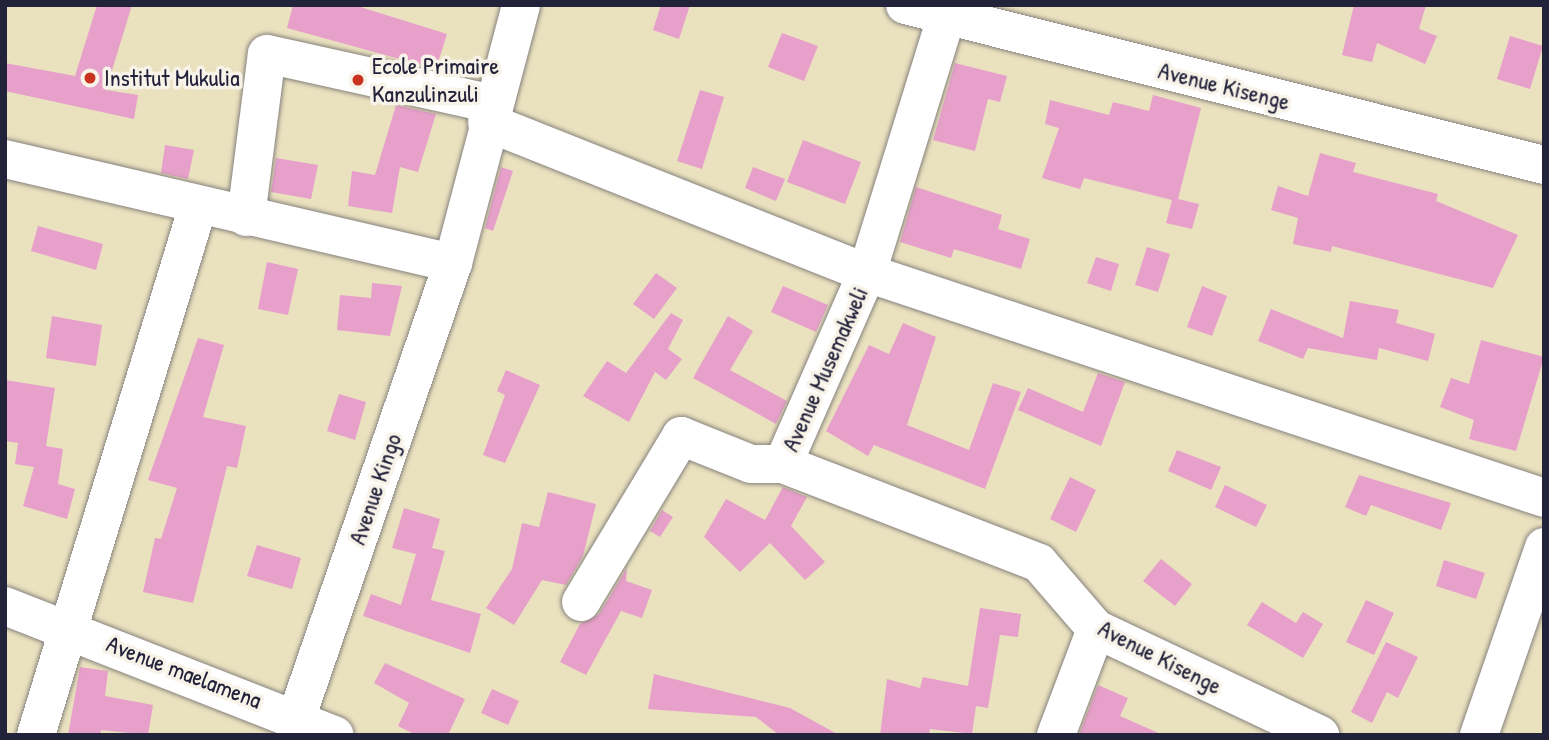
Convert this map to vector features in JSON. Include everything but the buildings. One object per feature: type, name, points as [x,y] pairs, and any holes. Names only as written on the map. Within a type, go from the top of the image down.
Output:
[{"type":"street","name":"Avenue Kingo","points":[[297,716],[453,262],[489,113],[521,5]]},
{"type":"street","name":"Avenue Kisenge","points":[[905,5],[948,11],[1544,165]]},
{"type":"street","name":"Avenue Musemakweli","points":[[783,464],[867,274],[948,11]]},
{"type":"street","points":[[246,217],[267,54],[489,113],[867,274],[1544,498]]},
{"type":"street","points":[[5,159],[198,206],[453,262]]},
{"type":"street","points":[[36,735],[72,628],[198,206]]},
{"type":"street","name":"Avenue Kisenge","points":[[582,602],[681,436],[751,464],[783,464],[1039,563],[1096,629],[1320,735]]},
{"type":"street","points":[[1479,735],[1544,547]]},
{"type":"street","name":"Avenue maelamena","points":[[5,606],[72,628],[297,716]]},
{"type":"street","points":[[1056,735],[1096,629]]},
{"type":"street","points":[[297,716],[335,735]]},
{"type":"place","name":"Institut Mukulia","points":[[90,78]]},
{"type":"place","name":"Ecole Primaire Kanzulinzuli","points":[[358,80]]}]
